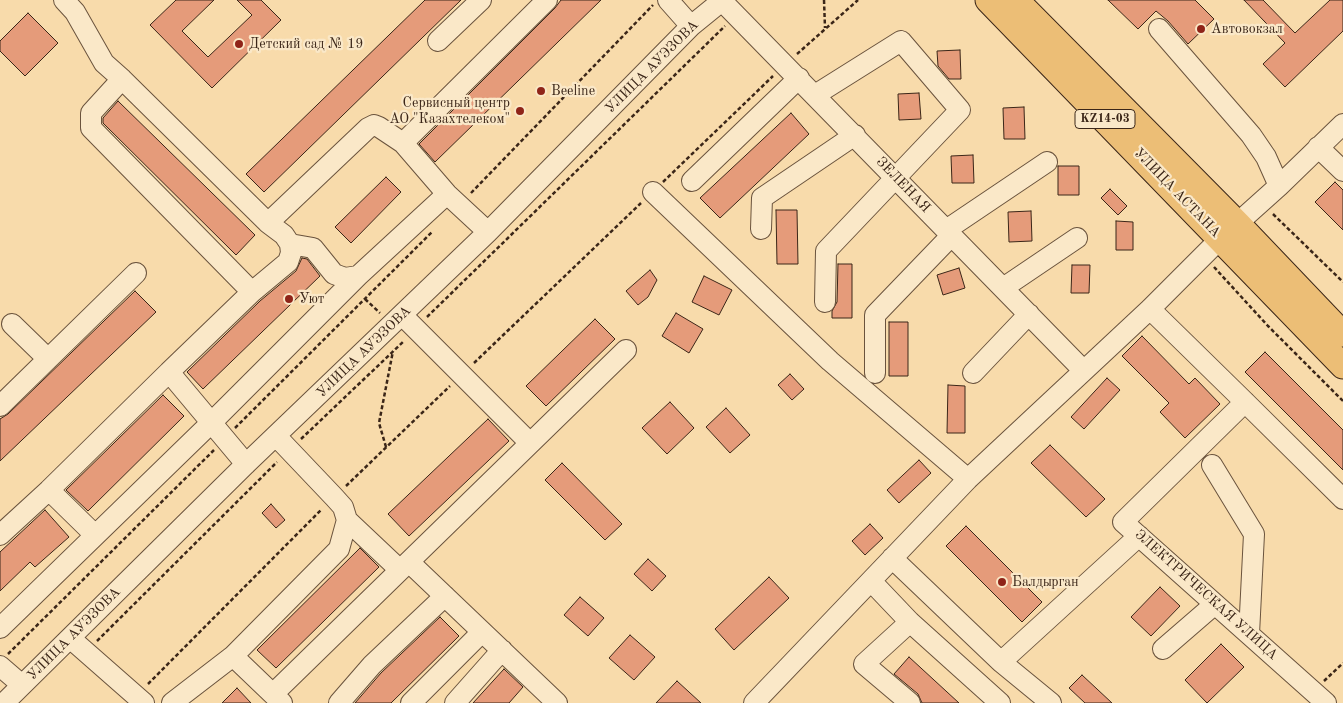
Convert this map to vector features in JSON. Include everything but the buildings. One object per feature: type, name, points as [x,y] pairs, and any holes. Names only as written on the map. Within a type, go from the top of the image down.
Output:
[{"type":"main road","name":"УЛИЦА АСТАНА","points":[[988,0],[1229,231],[1343,334]]},
{"type":"main road","name":"УЛИЦА АСТАНА","points":[[1016,0],[1229,231],[1343,366]]},
{"type":"street","points":[[0,535],[49,490],[252,292],[288,262],[292,253],[290,244],[284,235],[268,223],[122,79],[104,64],[76,12],[64,0]]},
{"type":"street","points":[[438,41],[481,0]]},
{"type":"street","points":[[403,143],[547,0]]},
{"type":"street","points":[[668,0],[691,26]]},
{"type":"street","name":"УЛИЦА АУЭЗОВА","points":[[4,703],[246,464],[488,232],[691,26],[722,0]]},
{"type":"street","name":"ЗЕЛЕНАЯ","points":[[722,0],[1083,370]]},
{"type":"street","points":[[1159,29],[1251,135],[1266,158],[1279,186]]},
{"type":"street","points":[[815,95],[901,41],[960,110],[826,251],[825,302]]},
{"type":"street","points":[[692,182],[792,71]]},
{"type":"street","points":[[122,79],[91,113],[91,128],[252,292]]},
{"type":"street","points":[[754,703],[968,479],[1150,309],[1203,255],[1261,203],[1343,124]]},
{"type":"street","points":[[268,223],[368,128],[374,125],[403,143],[453,200],[488,232]]},
{"type":"street","points":[[761,230],[762,198],[854,135]]},
{"type":"street","points":[[1318,147],[1343,171]]},
{"type":"street","points":[[875,373],[875,315],[949,232],[1047,162]]},
{"type":"street","points":[[652,192],[830,361],[968,479]]},
{"type":"street","points":[[0,628],[212,422],[358,276],[453,200]]},
{"type":"street","points":[[1003,288],[1077,238]]},
{"type":"street","points":[[290,244],[313,248],[334,274],[345,278],[358,276]]},
{"type":"street","points":[[0,406],[136,273]]},
{"type":"street","points":[[1150,309],[1343,499]]},
{"type":"street","points":[[973,373],[1029,314]]},
{"type":"street","points":[[397,320],[462,375],[530,443]]},
{"type":"street","points":[[12,324],[48,359]]},
{"type":"street","points":[[233,656],[277,698],[404,566],[626,350]]},
{"type":"street","points":[[169,372],[246,464]]},
{"type":"street","name":"ЭЛЕКТРИЧЕСКАЯ УЛИЦА","points":[[1246,402],[1123,522],[1320,697]]},
{"type":"street","points":[[276,436],[343,507],[348,520],[404,566],[445,596],[557,703]]},
{"type":"street","points":[[1212,465],[1254,534],[1249,634]]},
{"type":"street","points":[[49,490],[95,535]]},
{"type":"street","points":[[172,703],[233,656],[339,549],[348,520]]},
{"type":"street","points":[[1001,662],[1139,536]]},
{"type":"street","points":[[892,558],[1001,662],[1051,703]]},
{"type":"street","points":[[871,581],[910,622],[1000,703]]},
{"type":"street","points":[[339,703],[372,665],[445,596]]},
{"type":"street","points":[[1163,650],[1215,604]]},
{"type":"street","points":[[910,622],[864,664],[910,703]]},
{"type":"street","points":[[411,703],[482,632]]},
{"type":"street","points":[[70,638],[140,699]]},
{"type":"street","points":[[455,703],[502,650]]},
{"type":"street","points":[[4,660],[22,685]]},
{"type":"path","points":[[453,200],[659,0]]},
{"type":"path","points":[[824,0],[825,29]]},
{"type":"path","points":[[140,699],[334,497],[652,192],[792,71],[825,29],[858,0]]},
{"type":"path","points":[[1261,203],[1343,282]]},
{"type":"path","points":[[4,660],[439,226]]},
{"type":"path","points":[[1203,255],[1268,326],[1343,401]]},
{"type":"path","points":[[365,299],[397,320],[379,423],[386,447]]},
{"type":"path","points":[[1320,697],[1343,663]]},
{"type":"place","name":"Автовокзал","points":[[1201,29]]},
{"type":"place","name":"Детский сад № 19","points":[[239,44]]},
{"type":"place","name":"Beeline","points":[[541,91]]},
{"type":"place","name":"Сервисный центр АО \"Казахтелеком\"","points":[[520,111]]},
{"type":"place","name":"Уют","points":[[289,299]]},
{"type":"place","name":"Балдырган","points":[[1002,582]]}]
